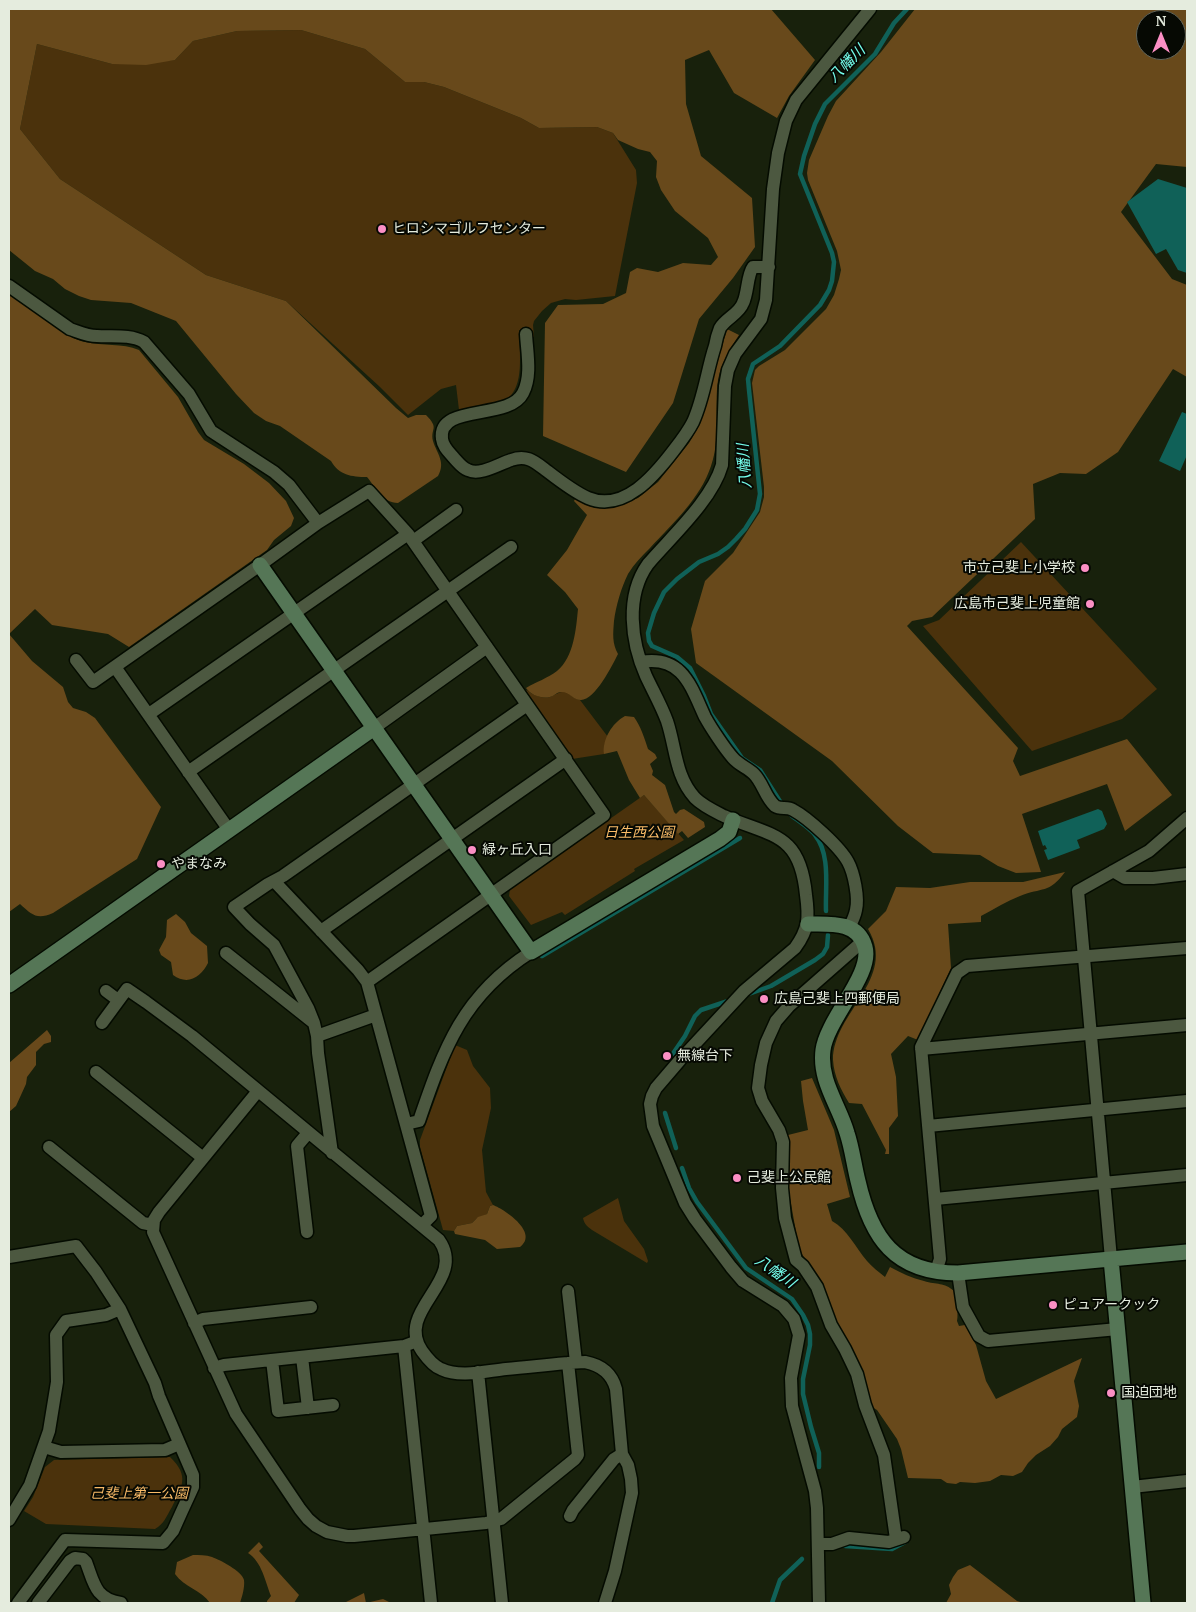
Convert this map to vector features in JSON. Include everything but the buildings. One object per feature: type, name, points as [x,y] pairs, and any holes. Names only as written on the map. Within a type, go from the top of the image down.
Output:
[{"type":"street","points":[[819,1603],[819,1544],[815,1491],[792,1406],[791,1378],[799,1335],[794,1319],[784,1306],[743,1281],[696,1219],[685,1203],[650,1116],[652,1096],[656,1088],[680,1060],[744,991],[795,948],[808,924],[804,877],[792,850],[777,836],[733,820],[710,809],[697,800],[688,790],[677,764],[667,722],[641,662],[633,625],[633,604],[637,582],[648,564],[703,501],[716,482],[722,465],[726,377],[730,362],[760,319],[766,300],[770,267],[773,189],[778,153],[786,121],[796,100],[870,9]]},
{"type":"street","points":[[526,334],[528,376],[523,395],[518,401],[498,410],[452,418],[444,428],[442,435],[444,446],[469,471],[478,472],[513,459],[529,458],[563,483],[588,498],[605,500],[619,498],[636,491],[653,476],[688,430],[696,413],[720,328],[742,307],[753,267],[770,267]]},
{"type":"street","points":[[9,286],[70,329],[95,336],[125,337],[139,339],[144,342],[189,394],[211,431],[274,472],[289,485],[318,523]]},
{"type":"street","points":[[76,660],[93,682],[318,523],[369,491],[411,538],[604,815],[367,982]]},
{"type":"street","points":[[149,714],[294,614],[456,510]]},
{"type":"street","points":[[188,772],[511,547]]},
{"type":"street","points":[[260,565],[531,952]]},
{"type":"street","points":[[9,985],[487,647]]},
{"type":"street","points":[[641,662],[650,660],[662,662],[679,669],[692,687],[709,723],[729,754],[755,775],[776,806],[787,808],[818,829],[834,844],[847,861],[854,880],[857,906],[855,916],[849,928]]},
{"type":"street","points":[[115,667],[229,830]]},
{"type":"street","points":[[332,1153],[316,1030],[308,1008],[274,945],[234,907],[284,876],[527,705]]},
{"type":"street","points":[[321,931],[566,759]]},
{"type":"street","points":[[1143,1603],[1078,891],[1148,851],[1187,818]]},
{"type":"street","points":[[406,1124],[419,1120],[457,1026],[481,993],[498,976],[531,952],[720,840],[729,832],[733,820]]},
{"type":"street","points":[[1113,872],[1125,878],[1153,878],[1187,874]]},
{"type":"street","points":[[274,881],[358,970],[367,982],[431,1216],[422,1225]]},
{"type":"street","points":[[808,924],[833,924],[849,928],[856,932],[863,941],[866,956],[863,969],[831,1025],[824,1045],[824,1074],[848,1133],[863,1200],[879,1235],[888,1249],[896,1256],[906,1262],[936,1271],[958,1273],[1187,1252]]},
{"type":"street","points":[[819,1544],[832,1544],[849,1538],[889,1542],[900,1538],[884,1455],[865,1405],[857,1374],[831,1325],[817,1287],[803,1266],[796,1260],[786,1218],[782,1188],[783,1142],[779,1130],[762,1101],[758,1088],[760,1065],[766,1043],[776,1021],[789,1006],[863,941]]},
{"type":"street","points":[[936,1271],[940,1258],[921,1047],[957,973],[967,966],[1187,948]]},
{"type":"street","points":[[226,953],[316,1030]]},
{"type":"street","points":[[102,1023],[126,989],[146,1002],[192,1036],[332,1153],[422,1225],[442,1245],[446,1261],[444,1272],[416,1323],[414,1336],[410,1344],[423,1530],[431,1603]]},
{"type":"street","points":[[106,991],[118,1000]]},
{"type":"street","points":[[316,1030],[376,1015]]},
{"type":"street","points":[[921,1050],[1187,1024]]},
{"type":"street","points":[[96,1072],[203,1158]]},
{"type":"street","points":[[258,1091],[159,1212],[153,1225],[153,1232],[236,1414],[300,1509],[316,1526],[333,1534],[346,1536],[423,1530],[494,1521],[501,1519],[575,1459],[578,1455],[568,1291]]},
{"type":"street","points":[[928,1126],[1187,1101]]},
{"type":"street","points":[[307,1232],[297,1146],[308,1133]]},
{"type":"street","points":[[49,1147],[143,1223],[153,1225]]},
{"type":"street","points":[[935,1199],[1187,1175]]},
{"type":"street","points":[[9,1257],[76,1246],[96,1272],[120,1309],[155,1383],[193,1475],[193,1487],[173,1531],[163,1543],[65,1540],[18,1603]]},
{"type":"street","points":[[958,1273],[963,1307],[979,1336],[988,1341],[1118,1329]]},
{"type":"street","points":[[194,1323],[203,1319],[311,1307]]},
{"type":"street","points":[[9,1520],[30,1485],[52,1419],[57,1382],[56,1335],[66,1321],[106,1315],[120,1309]]},
{"type":"street","points":[[214,1368],[224,1364],[410,1344],[441,1369],[462,1373],[586,1362],[603,1369],[614,1380],[622,1454],[628,1465],[632,1493],[606,1603]]},
{"type":"street","points":[[302,1357],[308,1408]]},
{"type":"street","points":[[272,1360],[278,1412],[333,1406]]},
{"type":"street","points":[[478,1372],[502,1603]]},
{"type":"street","points":[[44,1447],[61,1452],[165,1450],[180,1444]]},
{"type":"street","points":[[570,1516],[614,1459],[622,1454]]},
{"type":"street","points":[[1132,1487],[1187,1481]]},
{"type":"street","points":[[38,1603],[70,1561],[75,1558],[83,1559],[86,1562],[95,1588],[101,1595],[109,1600],[122,1603]]},
{"type":"green space","name":"ヒロシマゴルフセンター","points":[[301,30],[365,49],[405,82],[424,82],[444,87],[521,118],[539,128],[597,127],[613,133],[636,170],[637,183],[615,296],[576,300],[565,299],[551,303],[534,321],[534,337],[519,330],[520,363],[517,385],[505,401],[494,405],[459,410],[456,385],[441,389],[408,415],[286,301],[206,275],[60,179],[20,129],[37,44],[112,64],[175,60],[193,41],[237,31]]},
{"type":"green space","points":[[1021,542],[1157,689],[1122,719],[1032,751],[923,626],[939,620]]},
{"type":"green space","points":[[527,690],[535,695],[544,697],[566,692],[580,700],[608,737],[605,743],[604,754],[572,759],[525,692]]},
{"type":"green space","name":"日生西公園","points":[[644,795],[684,840],[634,869],[635,871],[565,915],[562,912],[531,925],[509,896],[510,889]]},
{"type":"green space","points":[[455,1045],[467,1050],[473,1066],[490,1088],[491,1108],[482,1150],[486,1192],[493,1205],[490,1206],[487,1214],[472,1223],[457,1226],[454,1231],[443,1230],[420,1147],[420,1140]]},
{"type":"green space","points":[[618,1198],[624,1221],[644,1249],[647,1263],[592,1230],[584,1222],[583,1218]]},
{"type":"green space","name":"己斐上第一公園","points":[[170,1457],[180,1470],[182,1476],[181,1487],[166,1517],[161,1525],[155,1529],[46,1524],[24,1511],[33,1497],[45,1467],[54,1460]]},
{"type":"shaded area","points":[[9,9],[771,9],[815,60],[789,96],[777,118],[734,93],[709,50],[685,60],[686,104],[701,156],[752,198],[755,247],[733,278],[699,319],[673,403],[626,472],[543,436],[545,323],[558,305],[603,304],[626,293],[630,272],[637,268],[658,272],[683,263],[711,265],[718,257],[708,238],[675,211],[661,190],[656,177],[657,161],[650,152],[618,140],[613,133],[597,127],[539,128],[521,118],[444,87],[424,82],[405,82],[365,49],[301,30],[237,31],[193,41],[175,60],[146,65],[112,64],[37,44],[20,129],[60,179],[206,275],[286,301],[408,418],[416,415],[426,415],[433,423],[432,437],[441,462],[438,476],[398,503],[384,498],[367,477],[351,476],[342,472],[331,461],[280,426],[266,421],[254,413],[176,321],[131,303],[91,300],[79,296],[65,289],[53,279],[35,271],[9,250]]},
{"type":"shaded area","points":[[915,9],[1187,9],[1187,167],[1156,164],[1121,212],[1172,279],[1187,285],[1187,377],[1173,369],[1118,452],[1086,474],[1060,473],[1033,484],[1035,519],[932,617],[912,621],[907,626],[1018,748],[1013,761],[1020,776],[1127,739],[1172,795],[1125,831],[1107,784],[1022,814],[1041,872],[1016,873],[998,866],[980,855],[933,853],[898,826],[832,761],[696,663],[691,629],[705,581],[733,553],[760,512],[764,497],[752,383],[755,370],[785,350],[826,309],[834,295],[839,279],[841,270],[837,251],[808,180],[807,173],[809,160],[836,101],[881,52]]},
{"type":"shaded area","points":[[9,290],[34,307],[71,337],[85,342],[126,346],[139,350],[178,397],[204,440],[244,464],[269,483],[286,501],[294,518],[291,526],[274,540],[267,550],[129,647],[108,634],[52,625],[35,609],[9,634]]},
{"type":"shaded area","points":[[727,329],[739,335],[729,351],[719,374],[717,434],[711,466],[693,500],[677,520],[638,560],[628,574],[617,603],[613,638],[618,654],[612,666],[603,682],[586,699],[578,700],[563,692],[551,697],[540,697],[533,694],[526,688],[557,671],[563,665],[571,651],[575,634],[578,609],[565,592],[547,575],[567,550],[587,515],[574,501],[575,499],[595,508],[615,506],[638,498],[658,482],[689,443],[700,424]]},
{"type":"shaded area","points":[[9,634],[32,661],[63,687],[68,702],[73,708],[86,712],[95,718],[161,807],[137,859],[53,913],[43,916],[31,914],[20,904],[9,912]]},
{"type":"shaded area","points":[[625,716],[634,717],[648,749],[655,754],[657,758],[650,764],[653,771],[652,775],[665,785],[674,812],[676,814],[684,809],[704,822],[705,827],[688,838],[682,831],[678,834],[644,795],[640,798],[629,780],[617,751],[604,754],[606,738],[609,732]]},
{"type":"shaded area","points":[[1065,872],[1050,887],[1028,893],[1005,903],[981,916],[981,922],[948,924],[951,968],[918,1040],[908,1036],[891,1054],[896,1077],[898,1116],[889,1128],[889,1154],[885,1154],[886,1150],[862,1104],[849,1103],[843,1093],[836,1077],[833,1060],[836,1043],[843,1026],[870,980],[875,964],[875,947],[868,929],[886,911],[896,887],[930,888],[970,882],[1023,882]]},
{"type":"shaded area","points":[[176,914],[185,922],[191,933],[207,946],[208,963],[198,976],[189,980],[173,975],[171,962],[161,955],[159,950],[166,937],[167,920]]},
{"type":"shaded area","points":[[47,1030],[51,1036],[51,1042],[44,1044],[36,1052],[36,1065],[27,1077],[26,1084],[16,1106],[9,1112],[9,1063]]},
{"type":"shaded area","points":[[812,1078],[834,1130],[850,1197],[827,1204],[832,1221],[847,1234],[869,1263],[885,1277],[890,1267],[915,1278],[947,1286],[954,1291],[957,1321],[959,1326],[965,1325],[976,1345],[986,1381],[996,1399],[1082,1358],[1074,1381],[1079,1406],[1077,1417],[1062,1429],[1050,1446],[1028,1463],[1022,1472],[1013,1476],[1001,1475],[990,1481],[960,1482],[956,1484],[947,1483],[941,1479],[908,1478],[897,1439],[877,1410],[872,1407],[824,1291],[799,1249],[787,1181],[788,1135],[808,1130],[801,1081]]},
{"type":"shaded area","points":[[493,1205],[512,1217],[523,1229],[526,1235],[525,1241],[520,1247],[497,1249],[485,1240],[455,1234],[454,1231],[457,1226],[472,1223],[478,1217],[487,1214],[490,1206]]},
{"type":"shaded area","points":[[259,1542],[263,1547],[259,1551],[299,1595],[294,1603],[267,1603],[271,1596],[265,1578],[257,1561],[248,1553]]},
{"type":"shaded area","points":[[193,1555],[212,1557],[239,1573],[244,1580],[240,1603],[210,1603],[175,1574],[177,1562]]},
{"type":"shaded area","points":[[970,1565],[1017,1601],[1024,1603],[946,1603],[951,1594],[949,1585],[953,1577],[958,1570]]},
{"type":"shaded area","points":[[364,1593],[366,1603],[344,1603]]},
{"type":"shaded area","points":[[383,1599],[391,1603],[366,1603]]},
{"type":"water","points":[[1158,179],[1187,188],[1187,273],[1178,270],[1166,249],[1156,254],[1127,202]]},
{"type":"water","points":[[1182,412],[1187,414],[1187,455],[1180,471],[1159,461]]},
{"type":"water","points":[[1098,809],[1102,811],[1107,824],[1104,829],[1077,840],[1080,848],[1048,860],[1044,850],[1047,849],[1045,845],[1043,846],[1038,831]]},
{"type":"waterway","name":"八幡川","points":[[783,806],[760,770],[742,758],[711,714],[690,668],[677,657],[652,646],[648,633],[654,613],[664,592],[699,562],[718,554],[728,547],[745,529],[757,510],[760,494],[748,379],[753,364],[780,346],[820,305],[832,281],[834,262],[832,253],[800,174],[804,156],[815,124],[825,104],[875,54],[894,23],[907,9]]},
{"type":"waterway","name":"八幡川","points":[[791,815],[813,832],[820,843],[826,872],[826,911]]},
{"type":"waterway","points":[[542,956],[740,838]]},
{"type":"waterway","name":"八幡川","points":[[746,995],[771,986],[815,960],[823,954],[827,947],[828,935]]},
{"type":"waterway","name":"八幡川","points":[[672,1055],[685,1036],[695,1016],[701,1010],[731,1000]]},
{"type":"waterway","name":"八幡川","points":[[665,1113],[676,1148]]},
{"type":"waterway","name":"八幡川","points":[[682,1168],[689,1188],[697,1202],[746,1268],[792,1299],[808,1325],[810,1345],[803,1379],[803,1394],[819,1453],[819,1467]]},
{"type":"waterway","points":[[845,1546],[892,1549],[907,1541]]},
{"type":"waterway","name":"八幡川","points":[[772,1603],[780,1580],[802,1559]]},
{"type":"place","name":"ヒロシマゴルフセンター","points":[[382,229]]},
{"type":"place","name":"市立己斐上小学校","points":[[1085,568]]},
{"type":"place","name":"広島市己斐上児童館","points":[[1090,604]]},
{"type":"place","name":"緑ヶ丘入口","points":[[472,850]]},
{"type":"place","name":"やまなみ","points":[[161,864]]},
{"type":"place","name":"広島己斐上四郵便局","points":[[764,999]]},
{"type":"place","name":"無線台下","points":[[667,1056]]},
{"type":"place","name":"己斐上公民館","points":[[737,1178]]},
{"type":"place","name":"ピュアークック","points":[[1053,1305]]},
{"type":"place","name":"国迫団地","points":[[1111,1393]]}]
